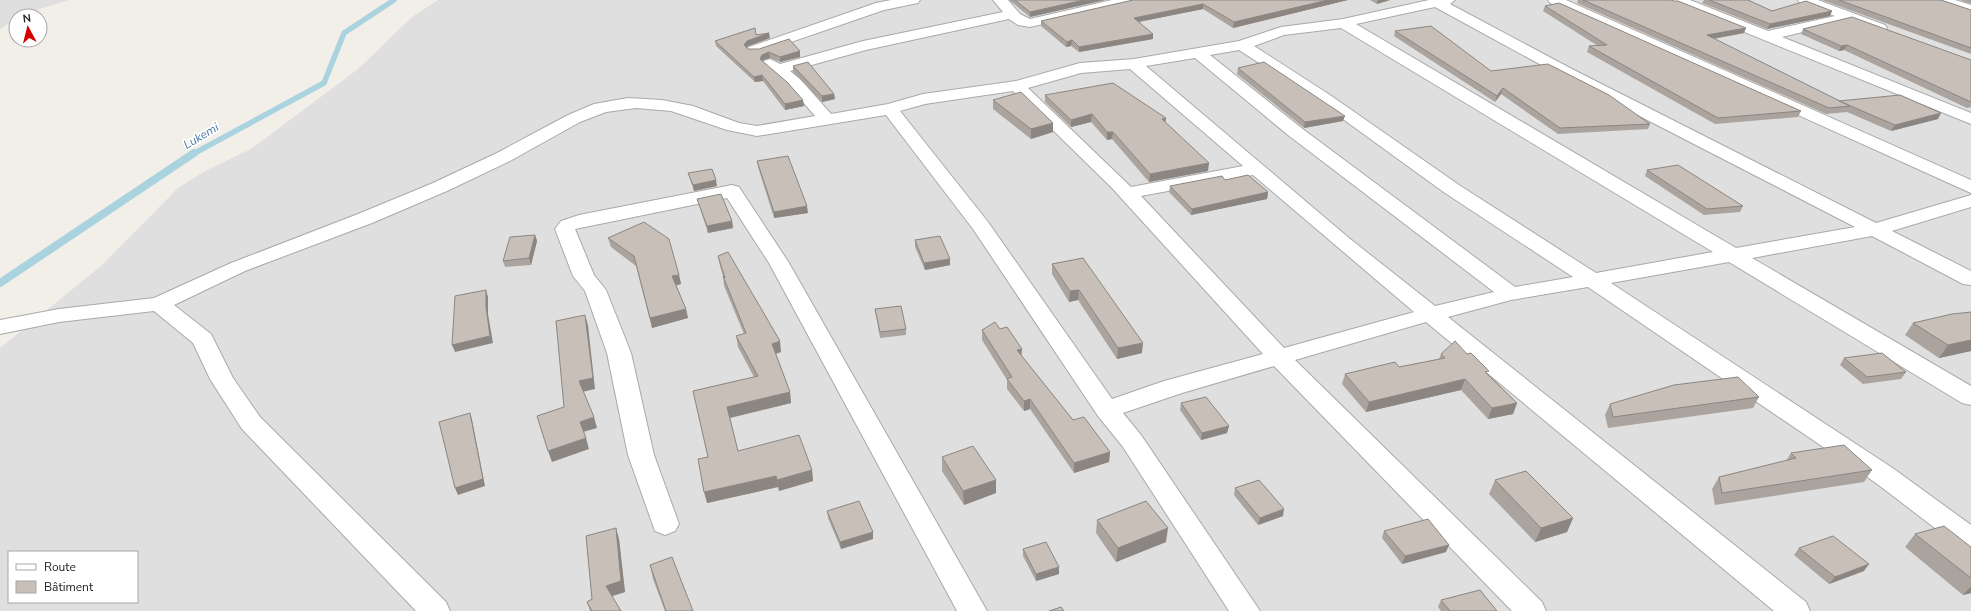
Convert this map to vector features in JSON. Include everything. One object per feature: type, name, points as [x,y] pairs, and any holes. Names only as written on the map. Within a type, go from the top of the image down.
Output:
[{"type":"street","points":[[826,118],[795,83],[754,50],[881,6],[913,0]]},
{"type":"street","points":[[1000,0],[1008,6],[1010,15]]},
{"type":"street","points":[[777,70],[863,46],[1010,15],[1020,21],[1030,22],[1130,0]]},
{"type":"street","points":[[1555,0],[1971,187]]},
{"type":"street","points":[[1678,0],[1971,119]]},
{"type":"street","points":[[1805,0],[1893,33]]},
{"type":"street","points":[[1942,0],[1971,10]]},
{"type":"street","points":[[0,327],[83,312],[158,304],[236,268],[318,238],[440,187],[525,145],[559,125],[584,114],[613,106],[627,103],[648,103],[672,106],[694,112],[739,129],[757,131],[826,118],[890,109],[923,99],[1017,86],[1080,68],[1134,64],[1242,45],[1282,31],[1343,23],[1442,1],[1562,70],[1971,279]]},
{"type":"street","points":[[1768,36],[1850,17]]},
{"type":"street","points":[[1343,23],[1734,254],[1971,397]]},
{"type":"street","points":[[1242,45],[1324,98],[1452,189],[1590,279],[1885,476],[1971,540]]},
{"type":"street","points":[[1198,52],[1294,131],[1511,294]]},
{"type":"street","points":[[1134,64],[1342,242],[1795,611]]},
{"type":"street","points":[[1017,86],[1051,116],[1128,192],[1279,357],[1531,611]]},
{"type":"street","points":[[890,109],[981,226],[1108,410],[1132,441],[1245,611]]},
{"type":"street","points":[[1128,192],[1258,169]]},
{"type":"street","points":[[664,524],[641,455],[619,354],[595,290],[584,276],[565,229],[568,225],[579,221],[732,191],[779,263],[972,611]]},
{"type":"street","points":[[1108,410],[1173,387],[1432,314],[1511,294],[1874,230],[1971,201]]},
{"type":"street","points":[[158,304],[203,339],[222,379],[251,423],[435,611]]},
{"type":"shaded area","points":[[0,0],[70,0],[43,8],[8,8],[8,24],[0,29]]},
{"type":"shaded area","points":[[438,0],[1971,0],[1971,611],[0,611],[0,348],[101,266],[178,188],[205,171],[251,149],[358,69],[412,17]]},
{"type":"building","points":[[1015,0],[1084,0],[1030,12]]},
{"type":"building","points":[[1133,0],[1328,0],[1234,22],[1203,4],[1134,18],[1153,34],[1079,47],[1072,40],[1067,42],[1041,21]]},
{"type":"building","points":[[1583,0],[1678,1],[1746,28],[1707,35],[1850,106],[1829,108]]},
{"type":"building","points":[[1709,0],[1748,0],[1772,11],[1806,1],[1832,11],[1770,24]]},
{"type":"building","points":[[1839,0],[1941,0],[1971,10],[1971,48]]},
{"type":"building","points":[[1559,3],[1801,111],[1718,118],[1589,46],[1607,45],[1545,6]]},
{"type":"building","points":[[1852,17],[1971,60],[1971,102],[1847,45],[1841,46],[1803,29]]},
{"type":"building","points":[[1431,26],[1491,71],[1548,64],[1609,95],[1650,124],[1560,128],[1503,88],[1497,96],[1395,31]]},
{"type":"building","points":[[755,28],[756,35],[769,33],[747,41],[744,45],[748,49],[759,49],[789,39],[800,51],[780,57],[769,52],[762,55],[760,59],[787,82],[803,100],[785,104],[762,75],[754,77],[715,41]]},
{"type":"building","points":[[808,62],[834,94],[822,96],[793,66]]},
{"type":"building","points":[[1264,62],[1345,116],[1305,122],[1238,68]]},
{"type":"building","points":[[1113,83],[1166,118],[1162,119],[1209,163],[1150,174],[1113,132],[1107,132],[1092,114],[1071,120],[1045,95]]},
{"type":"building","points":[[1021,92],[1053,123],[1031,129],[993,100]]},
{"type":"building","points":[[1900,95],[1941,113],[1895,125],[1839,101]]},
{"type":"building","points":[[788,156],[807,206],[774,212],[757,161]]},
{"type":"building","points":[[1678,165],[1743,206],[1707,209],[1647,170]]},
{"type":"building","points":[[712,169],[716,180],[693,185],[688,173]]},
{"type":"building","points":[[1248,175],[1268,192],[1192,209],[1170,186],[1222,176],[1225,180]]},
{"type":"building","points":[[721,194],[732,221],[707,226],[697,199]]},
{"type":"building","points":[[644,222],[669,239],[679,275],[672,276],[686,309],[650,318],[634,256],[608,238]]},
{"type":"building","points":[[535,235],[529,258],[503,261],[510,237]]},
{"type":"building","points":[[940,236],[950,259],[924,263],[915,240]]},
{"type":"building","points":[[728,252],[780,341],[772,344],[790,392],[727,407],[738,451],[799,435],[812,470],[777,480],[776,476],[704,492],[698,459],[708,457],[693,391],[758,376],[736,336],[746,333],[723,276],[725,278],[718,256]]},
{"type":"building","points":[[1083,258],[1143,343],[1118,348],[1079,290],[1070,291],[1052,264]]},
{"type":"building","points":[[486,290],[486,307],[490,336],[452,345],[455,296]]},
{"type":"building","points":[[901,306],[906,329],[880,332],[875,309]]},
{"type":"building","points":[[1971,312],[1971,340],[1948,345],[1913,323],[1952,314]]},
{"type":"building","points":[[585,315],[593,378],[579,381],[594,417],[580,422],[586,438],[548,451],[537,416],[564,407],[556,321]]},
{"type":"building","points":[[995,322],[1000,329],[1007,327],[1022,349],[1017,350],[1073,420],[1084,417],[1110,452],[1074,463],[1030,399],[1024,401],[1007,379],[1012,377],[982,330]]},
{"type":"building","points":[[1455,341],[1467,354],[1471,353],[1489,371],[1485,372],[1517,403],[1492,408],[1465,379],[1369,402],[1345,374],[1395,362],[1399,367],[1445,358],[1441,354]]},
{"type":"building","points":[[1882,353],[1906,372],[1867,377],[1844,358]]},
{"type":"building","points":[[1738,377],[1759,397],[1613,417],[1610,404],[1674,385]]},
{"type":"building","points":[[1206,397],[1229,426],[1202,433],[1181,403]]},
{"type":"building","points":[[470,413],[483,479],[455,488],[439,422]]},
{"type":"building","points":[[1844,445],[1872,470],[1722,493],[1719,477],[1796,458],[1791,453]]},
{"type":"building","points":[[973,446],[996,480],[963,491],[942,457]]},
{"type":"building","points":[[1526,471],[1573,518],[1541,528],[1495,480]]},
{"type":"building","points":[[1259,480],[1284,509],[1260,518],[1235,488]]},
{"type":"building","points":[[859,501],[873,532],[840,542],[827,511]]},
{"type":"building","points":[[1146,501],[1168,528],[1118,548],[1097,520]]},
{"type":"building","points":[[1428,519],[1449,545],[1405,556],[1384,531]]},
{"type":"building","points":[[1944,526],[1971,547],[1971,578],[1915,534]]},
{"type":"building","points":[[616,528],[621,581],[606,586],[621,611],[592,611],[587,602],[592,599],[586,536]]},
{"type":"building","points":[[1833,536],[1869,564],[1835,577],[1799,548]]},
{"type":"building","points":[[1046,542],[1059,567],[1036,574],[1023,549]]},
{"type":"building","points":[[672,557],[693,611],[666,611],[650,565]]},
{"type":"building","points":[[1480,590],[1497,611],[1450,611],[1441,600]]},
{"type":"building","points":[[1061,607],[1064,611],[1049,611]]},
{"type":"waterway","name":"Lukemi","points":[[193,154],[324,83],[344,33],[394,0]]},
{"type":"waterway","name":"Lukemi","points":[[0,283],[194,153]]}]
